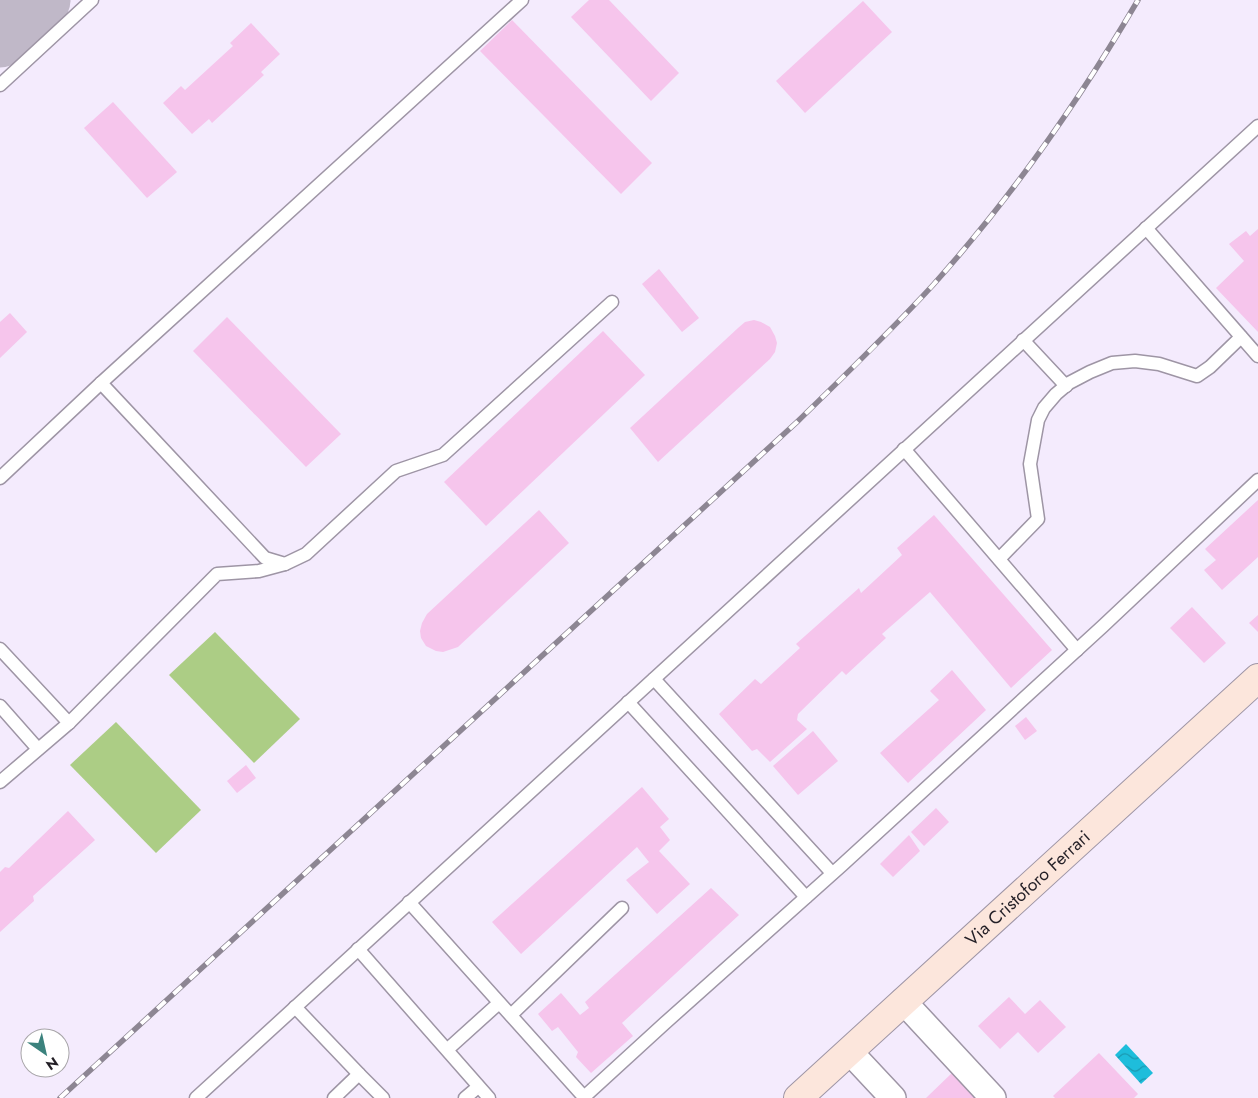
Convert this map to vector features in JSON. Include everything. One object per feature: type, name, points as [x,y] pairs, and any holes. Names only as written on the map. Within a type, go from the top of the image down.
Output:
[{"type":"main road","name":"Via Cristoforo Ferrari","points":[[798,1098],[1258,678]]},
{"type":"street","points":[[903,1001],[993,1098]]},
{"type":"street","points":[[849,1050],[893,1098]]},
{"type":"lane","points":[[0,85],[92,0]]},
{"type":"lane","points":[[0,478],[101,383],[522,0]]},
{"type":"lane","points":[[196,1098],[1258,126]]},
{"type":"lane","points":[[1146,228],[1258,356]]},
{"type":"lane","points":[[0,782],[69,722],[217,574],[259,571],[285,564],[306,554],[396,471],[443,455],[612,302]]},
{"type":"lane","points":[[999,560],[1038,519],[1030,464],[1038,420],[1044,408],[1056,394],[1090,372],[1112,363],[1136,361],[1159,364],[1197,376],[1210,367],[1241,337]]},
{"type":"lane","points":[[1023,340],[1066,386]]},
{"type":"lane","points":[[101,383],[265,558],[285,564]]},
{"type":"lane","points":[[904,449],[1077,650]]},
{"type":"lane","points":[[409,902],[584,1098],[1077,650],[1258,480]]},
{"type":"lane","points":[[0,649],[69,722]]},
{"type":"lane","points":[[654,679],[832,873]]},
{"type":"lane","points":[[628,702],[806,897]]},
{"type":"lane","points":[[0,706],[38,749]]},
{"type":"lane","points":[[511,1015],[622,908]]},
{"type":"lane","points":[[358,949],[448,1049],[489,1098]]},
{"type":"lane","points":[[448,1049],[499,1003]]},
{"type":"lane","points":[[295,1007],[383,1098]]},
{"type":"lane","points":[[334,1098],[359,1074]]},
{"type":"lane","points":[[465,1098],[478,1086]]},
{"type":"green space","points":[[215,632],[300,719],[254,763],[169,675]]},
{"type":"green space","points":[[116,722],[201,810],[156,853],[70,765]]},
{"type":"water","points":[[1126,1044],[1153,1073],[1141,1084],[1115,1055]]},
{"type":"building","points":[[589,0],[609,0],[679,73],[651,101],[571,17]]},
{"type":"building","points":[[863,1],[892,32],[805,113],[776,81]]},
{"type":"building","points":[[512,20],[652,163],[621,194],[480,51]]},
{"type":"building","points":[[251,23],[280,54],[261,72],[264,75],[212,123],[209,119],[192,134],[163,103],[181,86],[185,90],[233,46],[230,43]]},
{"type":"building","points":[[113,102],[177,172],[147,198],[84,128]]},
{"type":"building","points":[[1258,229],[1258,332],[1216,288],[1244,261],[1229,244],[1246,231],[1250,236]]},
{"type":"building","points":[[659,269],[699,318],[682,332],[642,284]]},
{"type":"building","points":[[10,313],[27,332],[0,358],[0,322]]},
{"type":"building","points":[[227,317],[341,434],[306,467],[193,351]]},
{"type":"building","points":[[754,320],[770,327],[777,343],[775,352],[770,359],[658,462],[630,428],[738,328],[745,322]]},
{"type":"building","points":[[603,331],[645,375],[486,526],[444,482]]},
{"type":"building","points":[[1258,500],[1258,557],[1222,590],[1204,570],[1216,560],[1205,549]]},
{"type":"building","points":[[539,510],[569,543],[458,647],[443,652],[426,646],[421,638],[420,631],[427,614]]},
{"type":"building","points":[[934,515],[1052,650],[1011,688],[930,592],[882,634],[886,638],[846,675],[842,671],[798,714],[797,720],[807,729],[770,762],[757,749],[752,751],[719,714],[755,679],[761,684],[800,648],[796,644],[859,588],[861,593],[902,555],[897,548]]},
{"type":"building","points":[[1192,607],[1226,643],[1204,663],[1170,628]]},
{"type":"building","points":[[1258,615],[1258,632],[1249,623]]},
{"type":"building","points":[[952,670],[986,710],[908,783],[880,753],[939,700],[930,691]]},
{"type":"building","points":[[1026,717],[1037,731],[1025,740],[1015,726]]},
{"type":"building","points":[[813,731],[838,761],[798,795],[773,766]]},
{"type":"building","points":[[246,765],[256,778],[237,793],[227,781]]},
{"type":"building","points":[[642,787],[669,819],[660,827],[670,840],[659,851],[690,884],[657,914],[626,880],[649,862],[637,847],[521,954],[492,922]]},
{"type":"building","points":[[936,808],[949,822],[924,846],[911,832]]},
{"type":"building","points":[[68,811],[95,840],[33,896],[34,901],[0,932],[0,872],[5,867],[9,868]]},
{"type":"building","points":[[909,835],[920,851],[893,877],[880,864]]},
{"type":"building","points":[[711,888],[739,915],[622,1023],[633,1036],[591,1073],[576,1057],[578,1052],[558,1027],[552,1031],[538,1014],[561,993],[580,1015],[589,1008],[585,1002]]},
{"type":"building","points":[[1009,997],[1025,1014],[1040,1000],[1066,1027],[1038,1053],[1018,1032],[1000,1049],[978,1026]]},
{"type":"building","points":[[1099,1053],[1138,1094],[1134,1098],[1055,1098],[1053,1096]]},
{"type":"building","points":[[953,1072],[979,1098],[926,1098]]},
{"type":"taxiway","points":[[0,37],[40,0]]},
{"type":"railway","points":[[60,1098],[797,422],[883,338],[962,252],[1017,183],[1068,112],[1138,0]]}]
